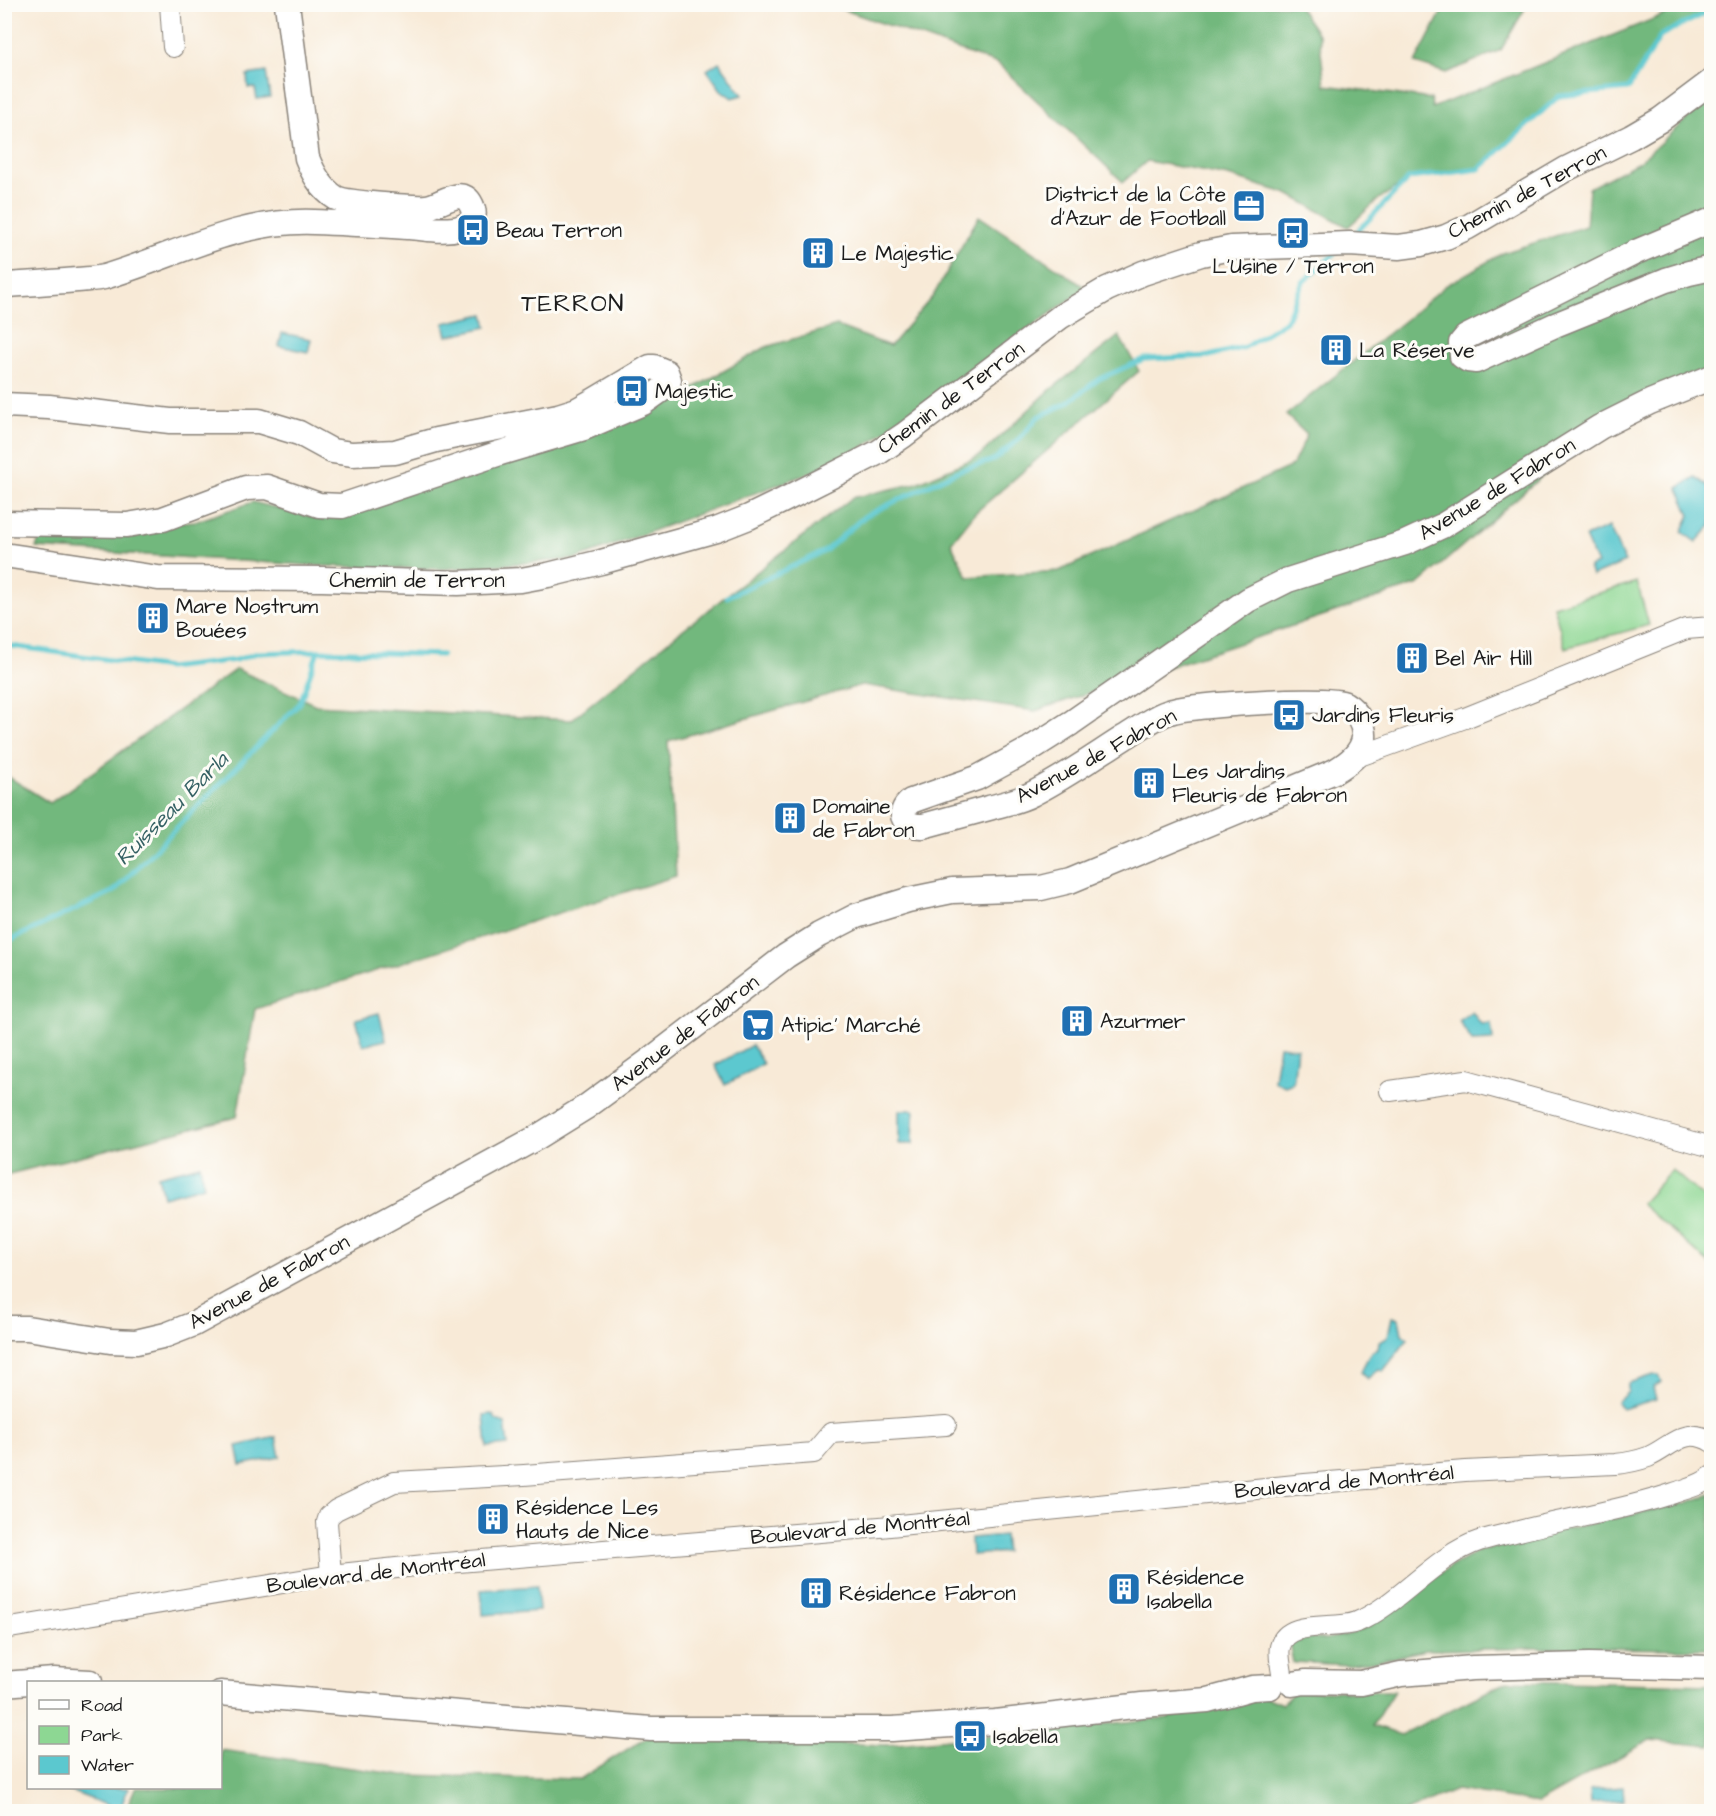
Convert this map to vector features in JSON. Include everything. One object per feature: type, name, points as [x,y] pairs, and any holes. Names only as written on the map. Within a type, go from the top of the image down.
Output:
[{"type":"street","points":[[170,4],[173,47]]},
{"type":"street","points":[[4,285],[102,278],[235,231],[274,223],[312,222],[431,229],[456,229],[467,225],[473,219],[474,212],[471,204],[464,198],[451,196],[428,207],[357,202],[337,198],[314,175],[307,158],[286,4]]},
{"type":"street","name":"Chemin de Terron","points":[[4,555],[158,578],[322,579],[458,584],[548,575],[716,530],[749,517],[879,452],[1060,317],[1107,289],[1143,273],[1201,254],[1231,248],[1338,245],[1399,247],[1446,237],[1468,227],[1566,169],[1631,138],[1660,120],[1712,81]]},
{"type":"street","points":[[1712,220],[1636,252],[1466,337],[1461,343],[1462,356],[1476,361],[1555,325],[1666,280],[1712,268]]},
{"type":"street","points":[[4,405],[49,406],[170,421],[259,421],[299,433],[332,451],[373,454],[395,452],[436,440],[567,413],[593,401],[650,367],[666,372],[669,380],[667,386],[643,404],[584,428],[500,453],[342,506],[318,506],[267,488],[246,488],[163,519],[127,525],[4,523]]},
{"type":"street","name":"Avenue de Fabron","points":[[4,1328],[27,1328],[110,1341],[136,1342],[166,1335],[194,1324],[586,1107],[786,956],[819,935],[856,916],[908,900],[952,891],[1041,888],[1070,881],[1339,769],[1354,758],[1362,746],[1364,730],[1360,720],[1344,704],[1335,701],[1203,706],[1172,711],[1147,723],[1031,795],[923,826],[909,824],[904,819],[903,813],[904,806],[911,801],[977,778],[1030,749],[1248,600],[1288,580],[1405,543],[1442,526],[1600,427],[1650,402],[1712,377]]},
{"type":"street","points":[[1354,758],[1465,718],[1686,628],[1712,627]]},
{"type":"street","points":[[1390,1092],[1466,1080],[1712,1147]]},
{"type":"street","points":[[331,1575],[328,1515],[394,1482],[524,1475],[814,1453],[831,1433],[946,1425]]},
{"type":"street","name":"Boulevard de Montréal","points":[[4,1629],[331,1575],[434,1564],[947,1521],[1293,1485],[1465,1472],[1616,1464],[1633,1462],[1649,1456],[1683,1437],[1694,1435],[1712,1442]]},
{"type":"street","points":[[1281,1682],[1280,1648],[1288,1633],[1296,1629],[1341,1627],[1357,1622],[1374,1613],[1459,1551],[1478,1541],[1654,1500],[1705,1482],[1712,1476]]},
{"type":"street","points":[[222,1693],[651,1729],[892,1729],[995,1722],[1142,1704],[1208,1700],[1281,1682],[1360,1683],[1401,1674],[1473,1668],[1589,1665],[1712,1668]]},
{"type":"street","points":[[42,1681],[66,1681]]},
{"type":"street","points":[[4,1684],[27,1682]]},
{"type":"green space","points":[[1446,4],[1527,5],[1501,50],[1446,73],[1415,63]]},
{"type":"green space","points":[[830,5],[1298,5],[1319,36],[1325,85],[1431,99],[1432,108],[1688,5],[1711,5],[1712,10],[1661,35],[1628,89],[1559,96],[1479,169],[1409,179],[1379,199],[1348,227],[1288,194],[1228,176],[1147,161],[1123,182],[998,64]]},
{"type":"green space","points":[[1711,97],[1711,372],[1631,398],[1419,584],[1035,711],[862,685],[668,741],[676,876],[255,1009],[237,1117],[5,1175],[4,774],[50,803],[236,669],[316,705],[571,720],[852,498],[917,483],[979,456],[1050,390],[1119,336],[1139,371],[975,513],[951,543],[968,577],[1059,571],[1292,466],[1307,435],[1286,415],[1445,286],[1503,253],[1586,226],[1589,188],[1639,162]]},
{"type":"green space","points":[[979,216],[1086,288],[845,460],[576,559],[444,569],[322,566],[36,548],[42,530],[197,521],[253,502],[323,520],[666,404],[766,347],[837,326],[890,346],[933,296]]},
{"type":"green space","points":[[1637,582],[1649,625],[1565,648],[1553,606]]},
{"type":"green space","points":[[1672,1170],[1711,1204],[1711,1265],[1641,1204]]},
{"type":"green space","points":[[1711,1494],[1711,1649],[1425,1650],[1348,1665],[1293,1662],[1289,1644],[1306,1639],[1325,1639],[1347,1635],[1368,1627],[1445,1570],[1479,1551],[1529,1537],[1686,1503]]},
{"type":"green space","points":[[1508,1681],[1711,1685],[1711,1746],[1650,1740],[1538,1803],[1456,1790],[1404,1812],[125,1812],[135,1789],[222,1789],[222,1750],[403,1775],[580,1779],[647,1737],[887,1745],[1167,1718],[1260,1695],[1282,1704],[1295,1691],[1394,1691],[1372,1726],[1401,1735]]},
{"type":"water","points":[[719,62],[743,95],[732,98],[721,90],[707,70]]},
{"type":"water","points":[[266,72],[270,97],[257,99],[255,88],[248,88],[247,75]]},
{"type":"water","points":[[484,314],[487,327],[447,336],[444,323]]},
{"type":"water","points":[[282,333],[311,339],[308,352],[279,346]]},
{"type":"water","points":[[1695,477],[1712,489],[1711,526],[1696,542],[1682,532],[1690,515],[1678,488]]},
{"type":"water","points":[[1609,527],[1625,562],[1592,576],[1589,567],[1597,564],[1585,537]]},
{"type":"water","points":[[1472,1012],[1481,1024],[1491,1023],[1493,1040],[1472,1041],[1459,1021]]},
{"type":"water","points":[[379,1013],[386,1040],[363,1045],[356,1019]]},
{"type":"water","points":[[752,1045],[763,1064],[725,1085],[715,1065]]},
{"type":"water","points":[[1279,1046],[1297,1048],[1293,1083],[1285,1086],[1274,1081]]},
{"type":"water","points":[[899,1110],[914,1110],[913,1144],[899,1144]]},
{"type":"water","points":[[200,1165],[204,1186],[163,1197],[158,1176]]},
{"type":"water","points":[[1392,1317],[1399,1319],[1402,1334],[1408,1339],[1383,1371],[1379,1369],[1367,1379],[1361,1372],[1362,1369],[1371,1352],[1378,1349],[1379,1342],[1388,1336]]},
{"type":"water","points":[[1658,1375],[1661,1382],[1653,1388],[1656,1399],[1622,1409],[1617,1402],[1628,1392],[1628,1383]]},
{"type":"water","points":[[493,1414],[496,1420],[505,1423],[508,1445],[487,1447],[484,1415]]},
{"type":"water","points":[[276,1437],[280,1457],[241,1465],[237,1446]]},
{"type":"water","points":[[1004,1535],[1006,1552],[972,1555],[971,1538]]},
{"type":"water","points":[[537,1586],[539,1611],[483,1615],[481,1590]]},
{"type":"water","points":[[1623,1787],[1624,1800],[1590,1803],[1589,1790]]},
{"type":"water","points":[[71,1789],[128,1789],[120,1810],[70,1791]]},
{"type":"waterway","name":"Ruisseau Barla","points":[[1353,236],[1409,178],[1479,169],[1559,96],[1628,89],[1661,35],[1712,10]]},
{"type":"waterway","name":"Ruisseau Barla","points":[[727,597],[825,551],[865,516],[960,470],[994,460],[1021,437],[1038,417],[1067,403],[1099,379],[1144,359],[1209,356],[1245,347],[1286,321],[1303,282],[1335,253]]},
{"type":"waterway","name":"Ruisseau Barla","points":[[4,645],[168,668],[236,660],[257,653],[318,651]]},
{"type":"waterway","name":"Ruisseau Barla","points":[[4,943],[114,891],[300,703],[318,651],[442,655]]},
{"type":"place","name":"District de la Côte d'Azur de Football","points":[[1249,206]]},
{"type":"place","name":"Beau Terron","points":[[473,230]]},
{"type":"place","name":"L'Usine / Terron","points":[[1293,233]]},
{"type":"place","name":"Le Majestic","points":[[818,253]]},
{"type":"place","name":"La Réserve","points":[[1336,350]]},
{"type":"place","name":"Majestic","points":[[632,391]]},
{"type":"place","name":"Mare Nostrum Bouées","points":[[153,618]]},
{"type":"place","name":"Bel Air Hill","points":[[1412,658]]},
{"type":"place","name":"Jardins Fleuris","points":[[1289,715]]},
{"type":"place","name":"Les Jardins Fleuris de Fabron","points":[[1149,783]]},
{"type":"place","name":"Domaine de Fabron","points":[[790,818]]},
{"type":"place","name":"Azurmer","points":[[1077,1021]]},
{"type":"place","name":"Atipic' Marché","points":[[758,1025]]},
{"type":"place","name":"Résidence Les Hauts de Nice","points":[[493,1519]]},
{"type":"place","name":"Résidence Isabella","points":[[1124,1589]]},
{"type":"place","name":"Résidence Fabron","points":[[816,1593]]},
{"type":"place","name":"Isabella","points":[[970,1736]]},
{"type":"district","name":"TERRON","points":[[573,304]]}]
